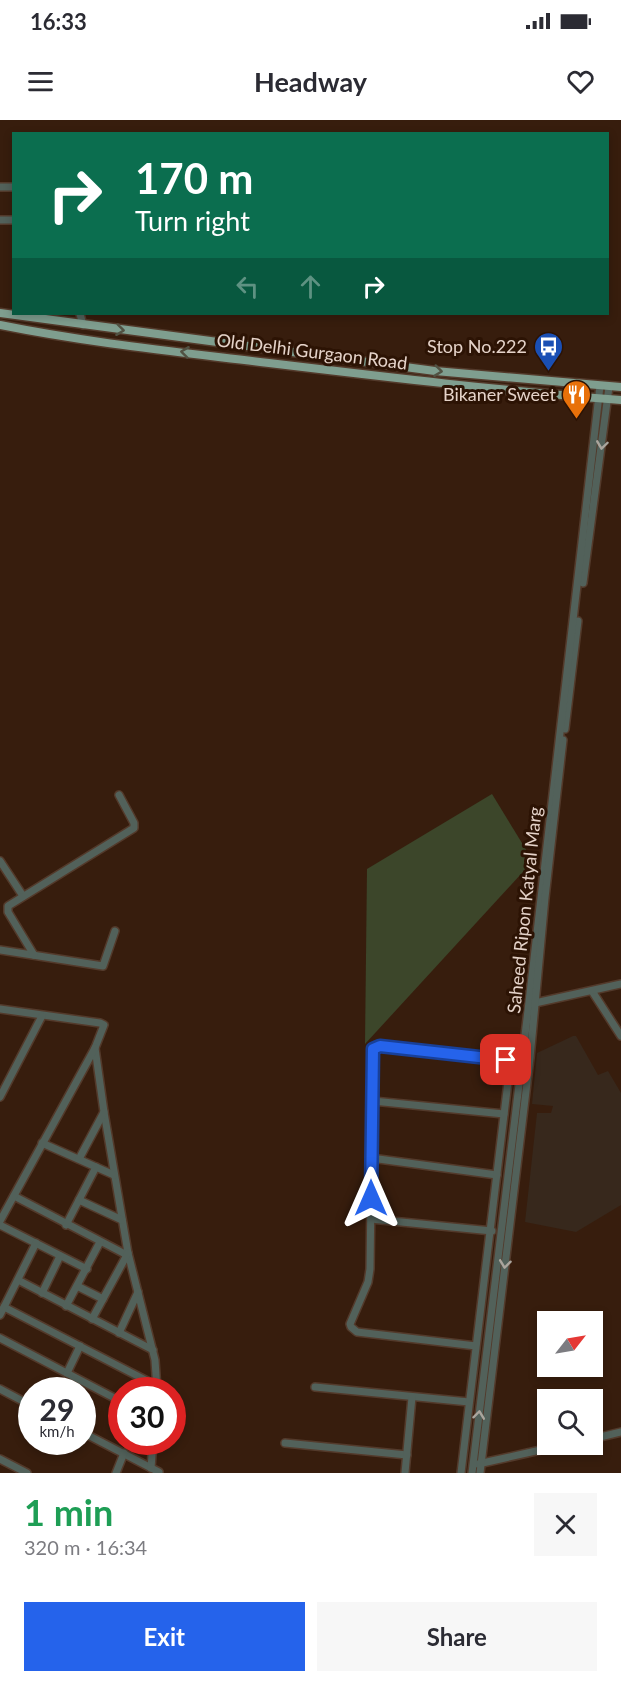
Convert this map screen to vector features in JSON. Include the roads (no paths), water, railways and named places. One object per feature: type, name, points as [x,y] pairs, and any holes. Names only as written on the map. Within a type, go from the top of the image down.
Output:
[{"type":"main road","name":"Old Delhi Gurgaon Road","points":[[14,315],[435,371],[621,387]]},
{"type":"main road","name":"Old Delhi Gurgaon Road","points":[[0,325],[39,333],[141,347],[482,387],[621,400]]},
{"type":"street","points":[[80,315],[83,325]]},
{"type":"street","name":"Saheed Ripon Katyal Marg","points":[[480,1473],[549,846],[604,386]]},
{"type":"street","points":[[34,955],[7,909],[23,896],[134,828],[134,823],[119,795]]},
{"type":"street","name":"Saheed Ripon Katyal Marg","points":[[472,1473],[501,1232],[535,1004],[549,846]]},
{"type":"street","points":[[0,861],[23,896]]},
{"type":"street","points":[[0,950],[103,966],[115,931]]},
{"type":"street","points":[[535,1004],[621,984]]},
{"type":"street","points":[[592,991],[621,1036]]},
{"type":"street","points":[[0,1009],[102,1023],[104,1028],[0,1223],[87,1269]]},
{"type":"street","points":[[0,1097],[42,1016]]},
{"type":"street","points":[[461,1473],[511,1068],[509,1062],[380,1046],[373,1049],[370,1275],[350,1324],[351,1328],[357,1332],[476,1346]]},
{"type":"street","points":[[95,1048],[127,1254],[153,1350],[156,1377]]},
{"type":"street","points":[[373,1101],[504,1114]]},
{"type":"street","points":[[79,1159],[104,1112]]},
{"type":"street","points":[[42,1143],[114,1175]]},
{"type":"street","points":[[372,1158],[497,1175]]},
{"type":"street","points":[[66,1225],[96,1167]]},
{"type":"street","points":[[14,1196],[66,1225],[127,1254]]},
{"type":"street","points":[[79,1200],[122,1220]]},
{"type":"street","points":[[371,1219],[501,1232]]},
{"type":"street","points":[[66,1306],[100,1242]]},
{"type":"street","points":[[0,1315],[36,1243]]},
{"type":"street","points":[[92,1319],[127,1254]]},
{"type":"street","points":[[42,1293],[60,1256]]},
{"type":"street","points":[[18,1280],[153,1350]]},
{"type":"street","points":[[77,1286],[103,1299]]},
{"type":"street","points":[[119,1333],[138,1292]]},
{"type":"street","points":[[4,1307],[137,1377]]},
{"type":"street","points":[[0,1338],[108,1395]]},
{"type":"street","points":[[67,1373],[80,1346]]},
{"type":"street","points":[[315,1387],[469,1402]]},
{"type":"street","points":[[0,1389],[18,1399]]},
{"type":"street","points":[[405,1473],[412,1397]]},
{"type":"street","points":[[603,1436],[621,1432]]},
{"type":"street","points":[[285,1443],[406,1455]]},
{"type":"street","points":[[473,1464],[537,1451]]},
{"type":"street","points":[[116,1473],[123,1455]]},
{"type":"street","points":[[128,1455],[159,1472]]},
{"type":"street","points":[[151,1468],[152,1455]]},
{"type":"street","points":[[0,1459],[27,1473]]},
{"type":"place","name":"Stop No.222","points":[[548,372]]},
{"type":"place","name":"Bikaner Sweet","points":[[577,420]]}]
